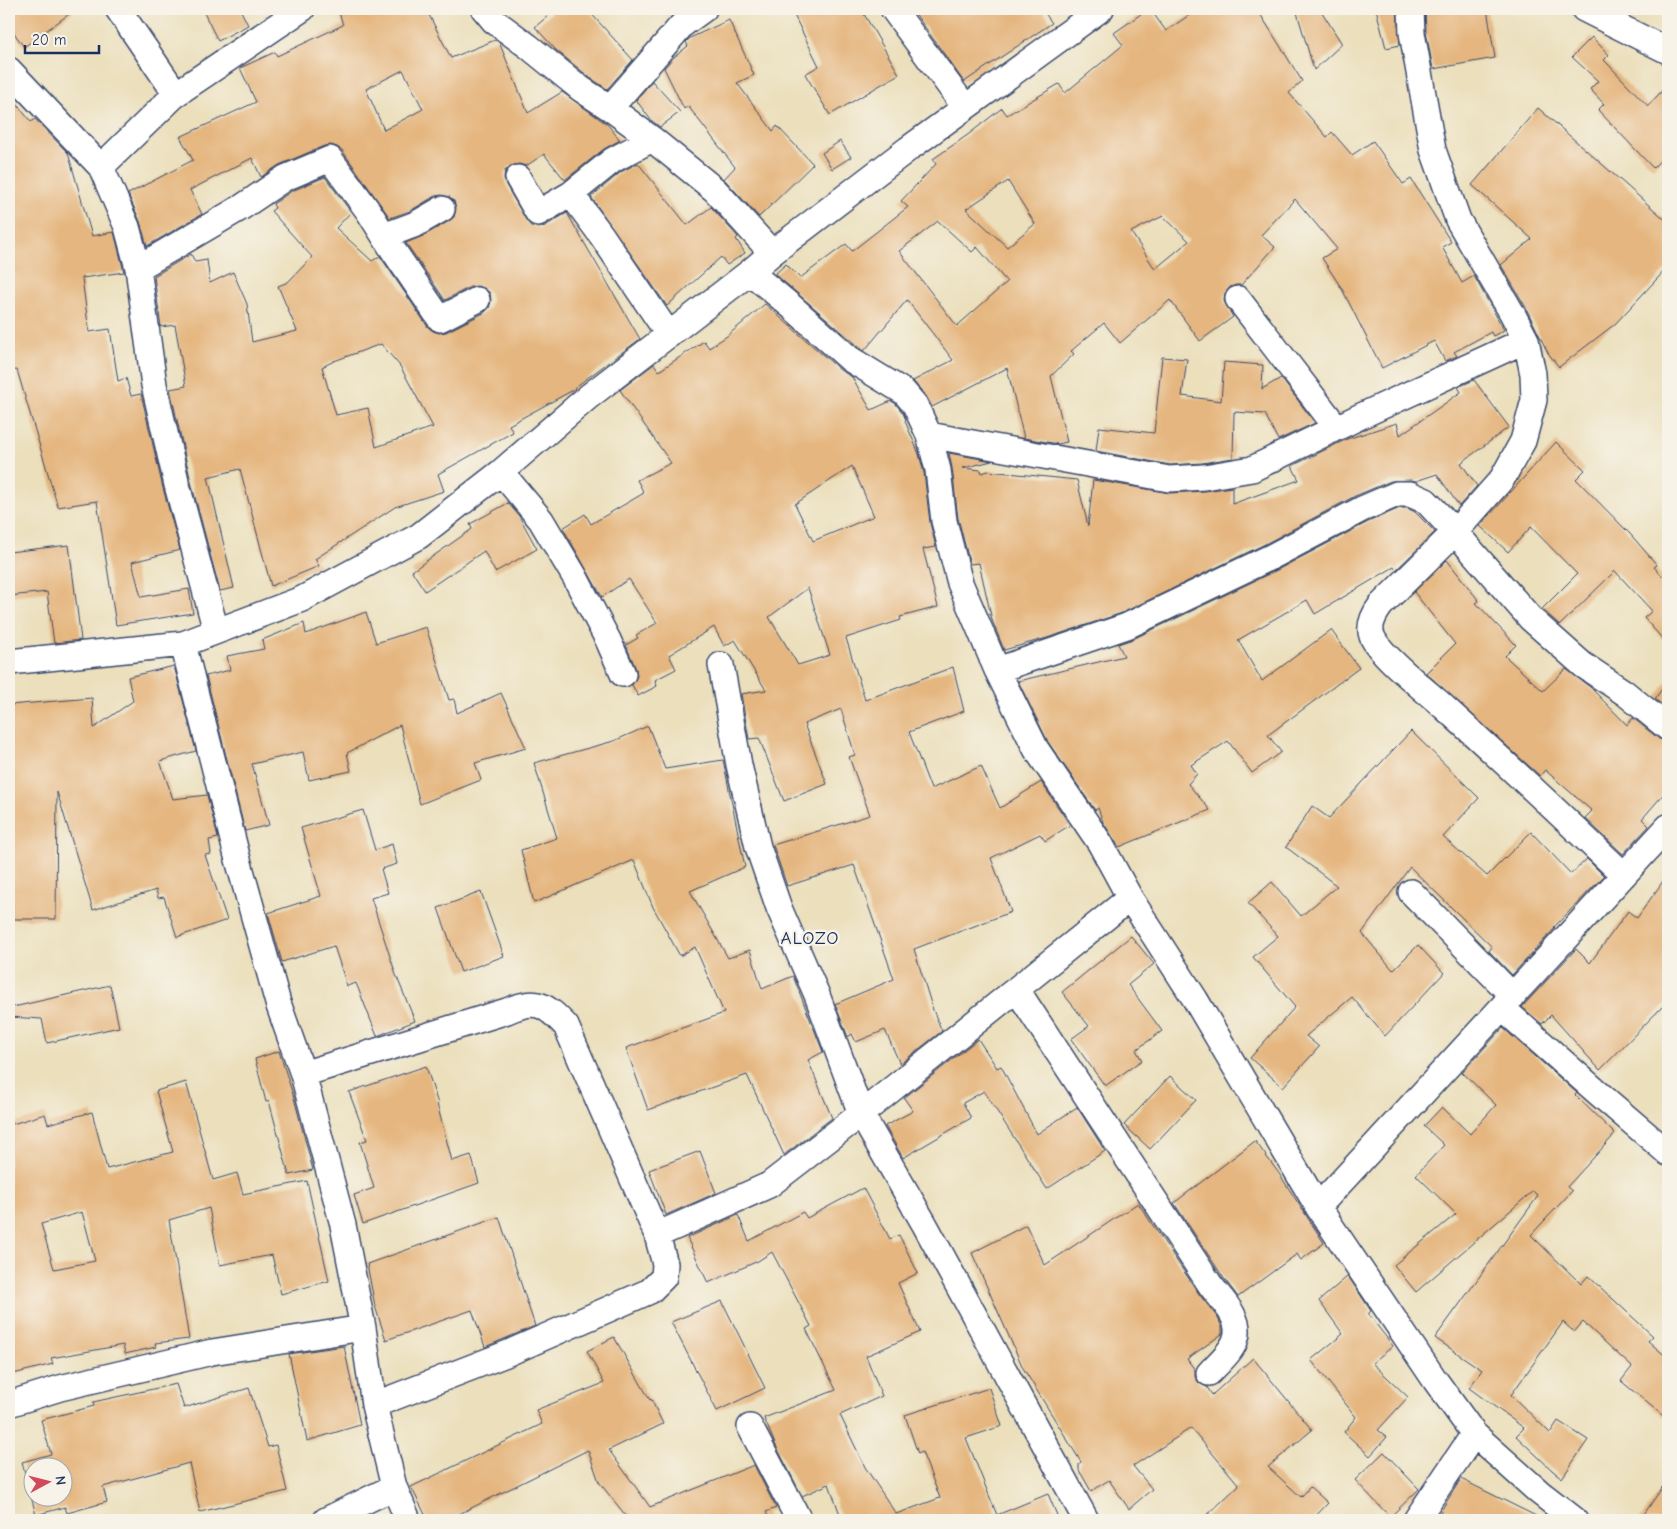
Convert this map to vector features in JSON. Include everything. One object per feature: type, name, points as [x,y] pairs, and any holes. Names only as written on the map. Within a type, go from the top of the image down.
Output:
[{"type":"street","points":[[118,9],[176,94]]},
{"type":"street","points":[[101,167],[176,94],[302,9]]},
{"type":"street","points":[[484,9],[494,21],[528,46],[581,90],[610,108],[652,139],[715,190],[772,253]]},
{"type":"street","points":[[610,108],[682,25],[704,9]]},
{"type":"street","points":[[893,9],[965,107]]},
{"type":"street","points":[[9,662],[183,644],[302,599],[420,536],[501,472],[588,397],[772,253],[965,107],[1101,9]]},
{"type":"street","points":[[1411,9],[1412,33],[1433,150],[1458,220],[1526,340],[1533,374],[1534,400],[1523,441],[1502,479],[1455,532],[1381,604],[1374,615],[1372,636],[1382,652],[1624,875]]},
{"type":"street","points":[[1584,9],[1668,51]]},
{"type":"street","points":[[9,70],[101,167],[127,227],[138,268],[154,385],[177,485],[216,631]]},
{"type":"street","points":[[518,178],[538,213],[571,194],[613,160],[652,139]]},
{"type":"street","points":[[138,268],[285,178],[330,159],[369,212],[440,320],[476,300]]},
{"type":"street","points":[[571,194],[669,334]]},
{"type":"street","points":[[384,236],[416,224],[442,209]]},
{"type":"street","points":[[750,272],[850,359],[904,392],[915,405],[929,435],[938,470],[944,521],[960,583],[997,670],[1036,749],[1100,843],[1130,898],[1195,999],[1318,1207],[1435,1380],[1474,1434],[1539,1492],[1575,1520]]},
{"type":"street","points":[[1238,299],[1337,428]]},
{"type":"street","points":[[929,435],[1170,479],[1204,477],[1252,469],[1526,340]]},
{"type":"street","points":[[501,472],[541,520],[575,578],[608,640],[623,674]]},
{"type":"street","points":[[997,670],[1127,626],[1271,557],[1362,509],[1397,494],[1410,494],[1426,501],[1531,619],[1583,665],[1625,693],[1668,728]]},
{"type":"street","points":[[183,644],[239,865],[278,1002],[303,1074],[343,1225],[363,1328],[374,1405],[394,1487],[408,1520]]},
{"type":"street","points":[[721,664],[758,847],[779,908],[817,995],[861,1114],[925,1225],[1086,1520]]},
{"type":"street","points":[[1318,1207],[1668,827]]},
{"type":"street","points":[[1411,892],[1508,1002],[1597,1092],[1668,1153]]},
{"type":"street","points":[[658,1235],[769,1185],[1017,990],[1130,898]]},
{"type":"street","points":[[1017,990],[1230,1312],[1237,1328],[1236,1339],[1230,1349],[1209,1373]]},
{"type":"street","points":[[303,1074],[507,1011],[524,1004],[538,1005],[551,1011],[566,1026],[658,1235],[665,1264],[664,1277],[650,1291],[506,1354],[374,1405]]},
{"type":"street","points":[[9,1404],[60,1388],[212,1352],[363,1328]]},
{"type":"street","points":[[750,1427],[798,1520]]},
{"type":"street","points":[[1416,1520],[1474,1434]]},
{"type":"street","points":[[326,1520],[394,1487]]},
{"type":"building","points":[[9,9],[76,9],[24,47],[9,26]]},
{"type":"building","points":[[202,9],[240,9],[248,25],[218,41]]},
{"type":"building","points":[[338,9],[426,9],[451,58],[495,40],[499,42],[528,113],[562,92],[607,124],[620,140],[604,149],[565,180],[544,154],[526,166],[519,164],[510,166],[505,171],[504,178],[506,185],[531,226],[539,228],[545,226],[567,213],[640,339],[575,389],[509,425],[513,432],[438,474],[444,491],[395,507],[315,559],[319,566],[271,586],[240,469],[208,477],[234,588],[220,591],[191,482],[170,389],[186,386],[175,325],[161,327],[154,276],[191,254],[195,262],[207,260],[210,283],[233,272],[247,304],[252,342],[297,331],[278,286],[288,282],[312,257],[271,211],[275,208],[273,204],[292,191],[325,177],[351,212],[336,228],[372,261],[380,256],[428,327],[433,331],[439,333],[446,332],[484,313],[489,308],[491,301],[490,293],[484,288],[477,286],[470,287],[445,300],[406,243],[423,236],[454,217],[456,209],[454,201],[450,197],[435,196],[410,211],[390,218],[342,150],[331,145],[324,146],[279,165],[261,177],[252,158],[190,190],[202,214],[147,246],[140,221],[128,194],[193,160],[180,137],[256,102],[240,68],[275,52],[277,56],[343,25]],"holes":[[[403,70],[423,109],[384,130],[366,89]],[[381,344],[400,366],[433,427],[376,447],[368,408],[336,415],[322,367]]]},
{"type":"building","points":[[556,9],[587,9],[633,60],[607,89],[556,50],[535,27]]},
{"type":"building","points":[[791,9],[861,9],[899,74],[830,115],[805,74],[819,66]]},
{"type":"building","points":[[912,9],[1042,9],[1052,23],[964,82]]},
{"type":"building","points":[[1148,9],[1150,9],[1166,31],[1198,9],[1257,9],[1302,81],[1289,93],[1327,137],[1332,132],[1352,155],[1373,141],[1403,184],[1411,179],[1451,242],[1442,247],[1462,283],[1474,276],[1504,330],[1493,336],[1491,332],[1454,352],[1457,356],[1445,361],[1434,341],[1382,368],[1342,289],[1322,258],[1337,249],[1295,199],[1261,235],[1275,247],[1241,285],[1230,287],[1225,293],[1224,301],[1233,317],[1200,341],[1170,300],[1120,343],[1104,323],[1071,351],[1074,354],[1051,376],[1067,442],[1058,444],[1024,438],[1007,368],[932,407],[926,396],[913,381],[953,360],[907,300],[864,351],[775,274],[786,264],[800,278],[846,244],[852,251],[908,207],[901,201],[936,164],[933,159],[1002,108],[1007,115],[1059,84],[1065,93],[1123,45],[1114,33]],"holes":[[[1008,181],[1035,224],[1007,247],[966,209]],[[1163,216],[1189,241],[1155,269],[1131,232]],[[938,221],[972,252],[977,247],[1007,282],[957,326],[899,251]]]},
{"type":"building","points":[[1296,9],[1320,9],[1342,44],[1314,70]]},
{"type":"building","points":[[1376,9],[1397,9],[1400,45],[1386,48]]},
{"type":"building","points":[[1425,9],[1487,9],[1495,58],[1433,69],[1426,31]]},
{"type":"building","points":[[729,20],[754,75],[737,83],[773,131],[777,126],[813,164],[759,217],[724,179],[735,167],[688,106],[684,109],[664,68],[688,46],[686,42],[690,38]]},
{"type":"building","points":[[1592,37],[1609,55],[1604,60],[1648,106],[1668,84],[1668,152],[1653,168],[1598,110],[1604,104],[1590,89],[1598,81],[1572,57]]},
{"type":"building","points":[[652,81],[680,112],[660,127],[651,120],[636,100]]},
{"type":"building","points":[[9,94],[31,122],[35,119],[68,153],[92,236],[114,232],[124,272],[82,278],[89,332],[110,329],[118,381],[126,378],[131,396],[141,394],[180,550],[132,562],[141,597],[189,589],[193,613],[116,625],[97,501],[58,507],[17,370],[9,371]]},
{"type":"building","points":[[1538,108],[1668,222],[1668,267],[1615,324],[1559,367],[1548,353],[1525,306],[1501,265],[1532,239],[1472,185]]},
{"type":"building","points":[[840,141],[851,157],[832,169],[822,153]]},
{"type":"building","points":[[638,163],[687,225],[711,207],[738,237],[736,239],[745,253],[727,265],[721,257],[667,306],[591,197],[621,172]]},
{"type":"building","points":[[765,304],[840,370],[852,377],[871,410],[891,401],[903,413],[919,454],[924,473],[930,523],[936,547],[923,549],[938,607],[900,617],[901,620],[846,638],[865,700],[953,667],[964,711],[909,732],[931,789],[981,766],[1000,808],[1041,782],[1070,825],[1045,841],[1040,834],[991,858],[1011,912],[914,949],[933,1010],[942,1031],[900,1064],[885,1030],[856,1042],[852,1034],[848,1037],[835,1004],[894,979],[854,865],[787,886],[773,845],[870,815],[849,757],[855,755],[841,709],[804,724],[827,784],[784,801],[759,738],[749,739],[741,694],[766,690],[735,640],[724,646],[714,627],[669,655],[676,669],[655,680],[657,686],[638,696],[632,685],[637,676],[636,669],[626,645],[638,638],[636,635],[657,623],[629,579],[602,597],[563,528],[585,514],[591,524],[644,493],[637,480],[671,463],[620,390],[654,364],[659,371],[704,341],[709,348],[727,336]],"holes":[[[852,466],[874,516],[813,541],[795,504]],[[808,588],[830,655],[798,665],[769,617]]]},
{"type":"building","points":[[1162,357],[1187,359],[1182,396],[1221,401],[1224,362],[1263,365],[1262,389],[1281,378],[1315,423],[1278,440],[1265,414],[1234,412],[1233,458],[1202,463],[1170,465],[1096,451],[1099,427],[1154,433]]},
{"type":"building","points":[[1474,380],[1509,427],[1461,463],[1477,486],[1459,506],[1437,474],[1416,481],[1391,481],[1355,496],[1265,544],[1122,613],[1004,650],[992,620],[979,563],[970,564],[958,518],[949,453],[992,461],[963,468],[981,470],[982,473],[988,471],[1077,480],[1088,526],[1093,480],[1170,493],[1232,487],[1232,504],[1299,480],[1292,466],[1347,439],[1397,423],[1400,435],[1461,392],[1458,387]]},
{"type":"building","points":[[1556,442],[1585,470],[1576,479],[1631,535],[1657,565],[1654,567],[1668,582],[1668,645],[1644,618],[1652,611],[1615,571],[1560,625],[1542,609],[1577,574],[1531,527],[1508,552],[1480,526]]},
{"type":"building","points":[[508,503],[519,516],[537,549],[495,572],[484,551],[425,591],[412,571],[472,529],[470,524]]},
{"type":"building","points":[[1400,508],[1407,508],[1415,512],[1435,532],[1396,570],[1394,567],[1315,614],[1307,600],[1238,640],[1262,681],[1331,630],[1359,668],[1268,735],[1281,752],[1252,773],[1228,741],[1191,765],[1197,774],[1188,784],[1210,810],[1119,847],[1103,822],[1098,808],[1095,810],[1048,742],[1018,681],[1124,656],[1118,644],[1133,639],[1277,570],[1368,522]]},
{"type":"building","points":[[69,545],[81,640],[54,643],[47,592],[9,596],[9,552]]},
{"type":"building","points":[[1447,560],[1479,601],[1476,603],[1516,645],[1505,656],[1543,691],[1566,669],[1590,687],[1627,725],[1633,718],[1659,739],[1668,742],[1668,789],[1642,819],[1649,826],[1623,854],[1585,818],[1592,811],[1545,770],[1540,776],[1426,673],[1455,644],[1414,592]]},
{"type":"building","points":[[366,612],[376,643],[426,627],[449,700],[454,699],[457,713],[501,693],[526,748],[475,763],[481,780],[420,804],[400,725],[347,753],[351,771],[309,780],[303,752],[252,764],[269,825],[245,831],[206,676],[230,670],[227,656],[264,649],[262,640],[304,623],[306,634]]},
{"type":"building","points":[[174,666],[196,751],[160,761],[173,799],[207,795],[218,838],[209,840],[211,854],[205,855],[227,920],[177,937],[164,897],[158,898],[156,890],[93,910],[57,792],[56,919],[9,919],[9,705],[92,698],[94,728],[133,701],[128,677]]},
{"type":"building","points":[[1668,680],[1668,710],[1655,699]]},
{"type":"building","points":[[648,726],[665,769],[723,760],[745,867],[690,891],[728,958],[750,950],[762,989],[793,976],[823,1052],[808,1060],[832,1118],[784,1155],[747,1075],[648,1110],[626,1048],[724,1013],[695,947],[680,956],[653,907],[634,860],[534,903],[521,850],[557,838],[534,763],[614,741]]},
{"type":"building","points":[[1411,731],[1479,798],[1443,837],[1487,876],[1531,832],[1571,874],[1587,859],[1604,876],[1554,927],[1512,975],[1489,951],[1492,947],[1410,867],[1362,933],[1393,970],[1418,945],[1444,973],[1385,1036],[1352,997],[1306,1036],[1319,1047],[1283,1087],[1250,1058],[1295,1007],[1253,957],[1278,936],[1248,903],[1272,882],[1301,916],[1337,886],[1286,847],[1312,806],[1329,818]]},
{"type":"building","points":[[363,810],[375,850],[392,844],[397,864],[381,869],[388,893],[371,898],[396,975],[415,1021],[377,1036],[356,983],[347,986],[334,946],[282,962],[268,913],[321,896],[301,828]]},
{"type":"building","points":[[1668,874],[1668,1001],[1600,1070],[1551,1015],[1542,1024],[1522,1007],[1576,949],[1590,963],[1628,911],[1637,918]]},
{"type":"building","points":[[481,892],[504,956],[461,972],[438,908]]},
{"type":"building","points":[[1131,936],[1154,964],[1128,985],[1162,1031],[1136,1050],[1142,1060],[1105,1086],[1071,1039],[1089,1026],[1062,992]]},
{"type":"building","points":[[110,985],[119,1027],[47,1043],[42,1019],[9,1017],[9,1008]]},
{"type":"building","points":[[1503,1028],[1577,1093],[1575,1095],[1615,1134],[1567,1187],[1572,1191],[1531,1235],[1581,1284],[1588,1276],[1653,1336],[1648,1341],[1668,1358],[1668,1420],[1621,1381],[1632,1367],[1583,1322],[1574,1332],[1563,1322],[1511,1395],[1550,1433],[1558,1421],[1588,1440],[1562,1478],[1516,1436],[1524,1428],[1469,1388],[1482,1370],[1435,1338],[1538,1196],[1533,1191],[1416,1292],[1394,1265],[1456,1214],[1416,1175],[1444,1145],[1424,1126],[1442,1107],[1470,1134],[1496,1105],[1462,1072]]},
{"type":"building","points":[[978,1039],[997,1068],[1001,1066],[1037,1134],[1077,1107],[1105,1151],[1047,1189],[984,1091],[963,1103],[971,1118],[903,1158],[885,1126],[913,1111],[904,1098]]},
{"type":"building","points":[[279,1051],[294,1098],[313,1170],[289,1175],[269,1101],[266,1102],[255,1059]]},
{"type":"building","points":[[426,1066],[438,1104],[452,1161],[471,1155],[479,1183],[363,1224],[354,1195],[374,1188],[360,1142],[367,1140],[349,1092]]},
{"type":"building","points":[[1170,1076],[1196,1100],[1150,1149],[1124,1125]]},
{"type":"building","points":[[186,1082],[213,1180],[237,1173],[243,1194],[307,1181],[329,1281],[281,1294],[272,1255],[220,1265],[209,1208],[169,1220],[189,1339],[155,1343],[156,1347],[125,1354],[123,1345],[51,1358],[53,1364],[9,1375],[9,1125],[45,1114],[48,1124],[92,1112],[107,1169],[173,1152],[156,1091]],"holes":[[[82,1212],[95,1261],[54,1269],[41,1224]]]},
{"type":"building","points":[[1255,1141],[1278,1172],[1324,1243],[1301,1260],[1297,1254],[1238,1297],[1174,1203]]},
{"type":"building","points":[[700,1151],[716,1193],[666,1215],[649,1170]]},
{"type":"building","points":[[863,1188],[890,1239],[899,1235],[918,1273],[898,1283],[920,1332],[866,1356],[882,1396],[840,1415],[865,1467],[896,1514],[940,1498],[922,1452],[918,1454],[905,1415],[989,1388],[1002,1426],[966,1438],[997,1515],[1048,1494],[1059,1520],[842,1520],[829,1484],[802,1496],[764,1418],[836,1390],[806,1329],[811,1326],[772,1252],[758,1261],[708,1283],[687,1238],[738,1215],[749,1241],[803,1212],[807,1218]]},
{"type":"building","points":[[1138,1203],[1199,1294],[1218,1318],[1222,1327],[1222,1334],[1187,1359],[1195,1370],[1195,1377],[1199,1383],[1207,1387],[1212,1395],[1253,1358],[1312,1430],[1268,1467],[1301,1497],[1310,1487],[1328,1503],[1312,1520],[1202,1520],[1239,1485],[1191,1428],[1133,1466],[1152,1489],[1129,1509],[1109,1480],[1091,1491],[1079,1470],[1081,1462],[1023,1368],[972,1253],[1026,1225],[1045,1265]]},
{"type":"building","points":[[499,1217],[535,1326],[485,1347],[472,1310],[386,1340],[375,1306],[367,1264]]},
{"type":"building","points":[[1348,1276],[1371,1311],[1368,1314],[1393,1346],[1372,1363],[1408,1397],[1378,1430],[1387,1437],[1370,1456],[1344,1432],[1356,1417],[1311,1360],[1343,1334],[1319,1301]]},
{"type":"building","points":[[722,1301],[765,1388],[717,1411],[671,1322]]},
{"type":"building","points":[[614,1337],[651,1399],[663,1424],[609,1450],[650,1507],[754,1465],[776,1508],[766,1512],[768,1516],[756,1520],[619,1520],[626,1516],[599,1482],[588,1450],[447,1520],[428,1520],[411,1487],[542,1424],[536,1410],[604,1383],[587,1351]]},
{"type":"building","points":[[344,1346],[360,1425],[307,1441],[289,1354]]},
{"type":"building","points":[[176,1384],[184,1408],[249,1388],[268,1447],[276,1445],[287,1491],[200,1512],[189,1463],[103,1487],[107,1502],[67,1513],[65,1507],[36,1515],[34,1506],[72,1506],[72,1456],[44,1456],[51,1454],[41,1420],[94,1406],[93,1402]]},
{"type":"building","points":[[1384,1452],[1419,1489],[1390,1517],[1355,1480]]},
{"type":"building","points":[[1461,1479],[1544,1520],[1435,1520]]},
{"type":"building","points":[[1668,1479],[1668,1520],[1640,1520]]},
{"type":"district","name":"ALOZO","points":[[810,938]]}]
